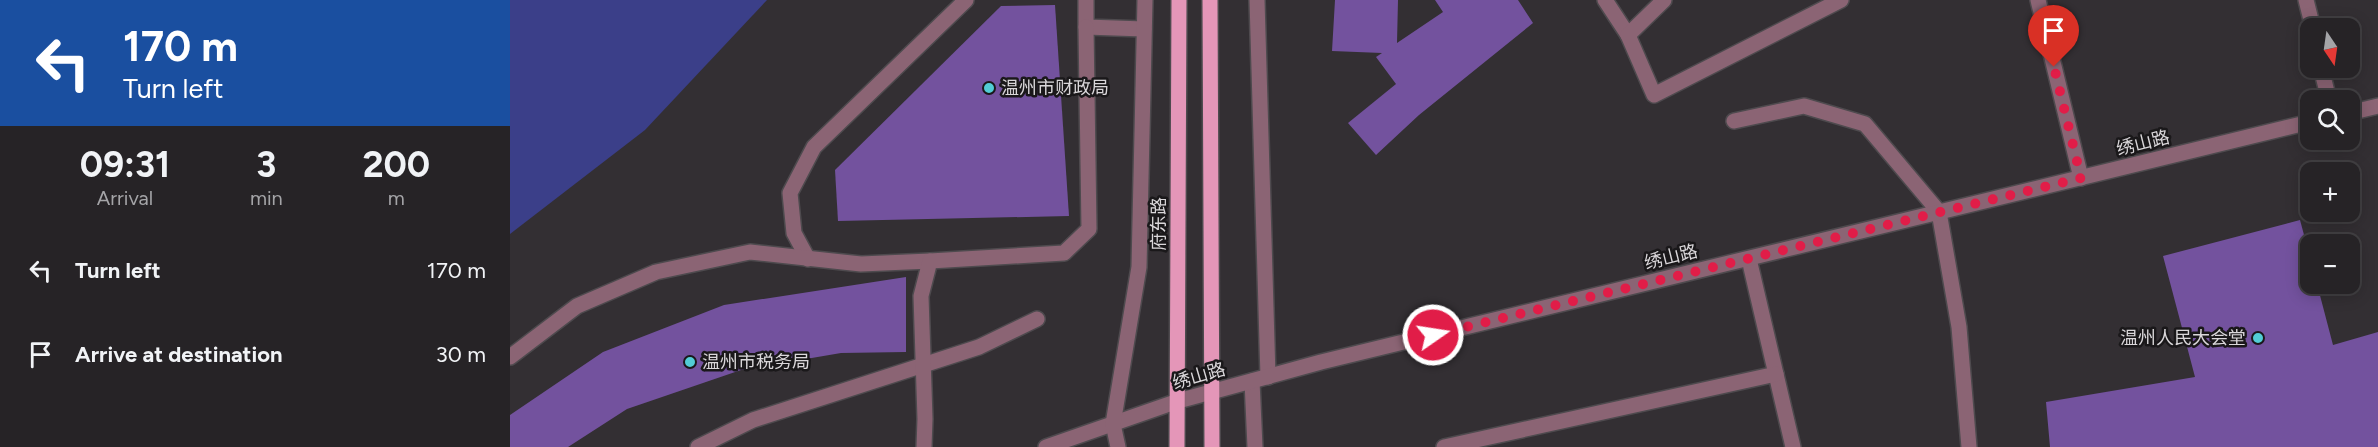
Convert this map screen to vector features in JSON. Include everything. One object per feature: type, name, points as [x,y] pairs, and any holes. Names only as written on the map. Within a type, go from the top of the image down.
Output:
[{"type":"main road","name":"府东路","points":[[1177,447],[1179,0]]},
{"type":"main road","points":[[1210,0],[1212,447]]},
{"type":"street","points":[[808,259],[794,233],[790,193],[814,147],[966,0]]},
{"type":"street","points":[[510,357],[577,306],[656,272],[750,252],[861,264],[1064,253],[1089,230],[1086,0]]},
{"type":"street","points":[[1118,447],[1113,424],[1139,267],[1144,0]]},
{"type":"street","points":[[1257,0],[1268,377]]},
{"type":"street","points":[[1605,0],[1628,35],[1654,95],[1841,0]]},
{"type":"street","points":[[1628,35],[1664,0]]},
{"type":"street","points":[[2038,0],[2081,178]]},
{"type":"street","points":[[2306,0],[2310,18]]},
{"type":"street","points":[[1086,27],[1144,30]]},
{"type":"street","points":[[1734,121],[1804,106],[1865,124],[1939,212],[1959,327],[1969,447]]},
{"type":"street","points":[[2360,110],[2378,106]]},
{"type":"street","name":"绣山路","points":[[1046,447],[1178,401],[1332,359],[2300,124]]},
{"type":"street","points":[[1749,259],[1793,447]]},
{"type":"street","points":[[924,447],[921,296],[930,261]]},
{"type":"street","points":[[698,447],[753,420],[979,347],[1038,319]]},
{"type":"street","points":[[1444,447],[1776,374]]},
{"type":"street","points":[[1252,381],[1255,447]]},
{"type":"shaded area","points":[[510,0],[767,0],[645,130],[510,234]]},
{"type":"building","points":[[1335,0],[1398,0],[1397,43],[1443,12],[1435,0],[1518,0],[1533,23],[1419,115],[1376,155],[1348,123],[1396,84],[1376,57],[1382,53],[1332,51]]},
{"type":"building","name":"温州市财政局","points":[[1055,5],[1069,216],[838,221],[835,170],[1001,6]]},
{"type":"building","name":"温州人民大会堂","points":[[2300,220],[2304,234],[2300,234],[2300,294],[2320,294],[2333,345],[2378,332],[2378,447],[2050,447],[2046,402],[2195,377],[2163,256]]},
{"type":"building","name":"温州市税务局","points":[[906,277],[906,352],[841,353],[741,370],[627,409],[568,447],[510,447],[510,415],[603,352],[724,305]]},
{"type":"place","name":"温州市财政局","points":[[989,88]]},
{"type":"place","name":"温州人民大会堂","points":[[2258,338]]},
{"type":"place","name":"温州市税务局","points":[[690,362]]},
{"type":"route","points":[[1433,335],[2081,178],[2054,67]]}]
